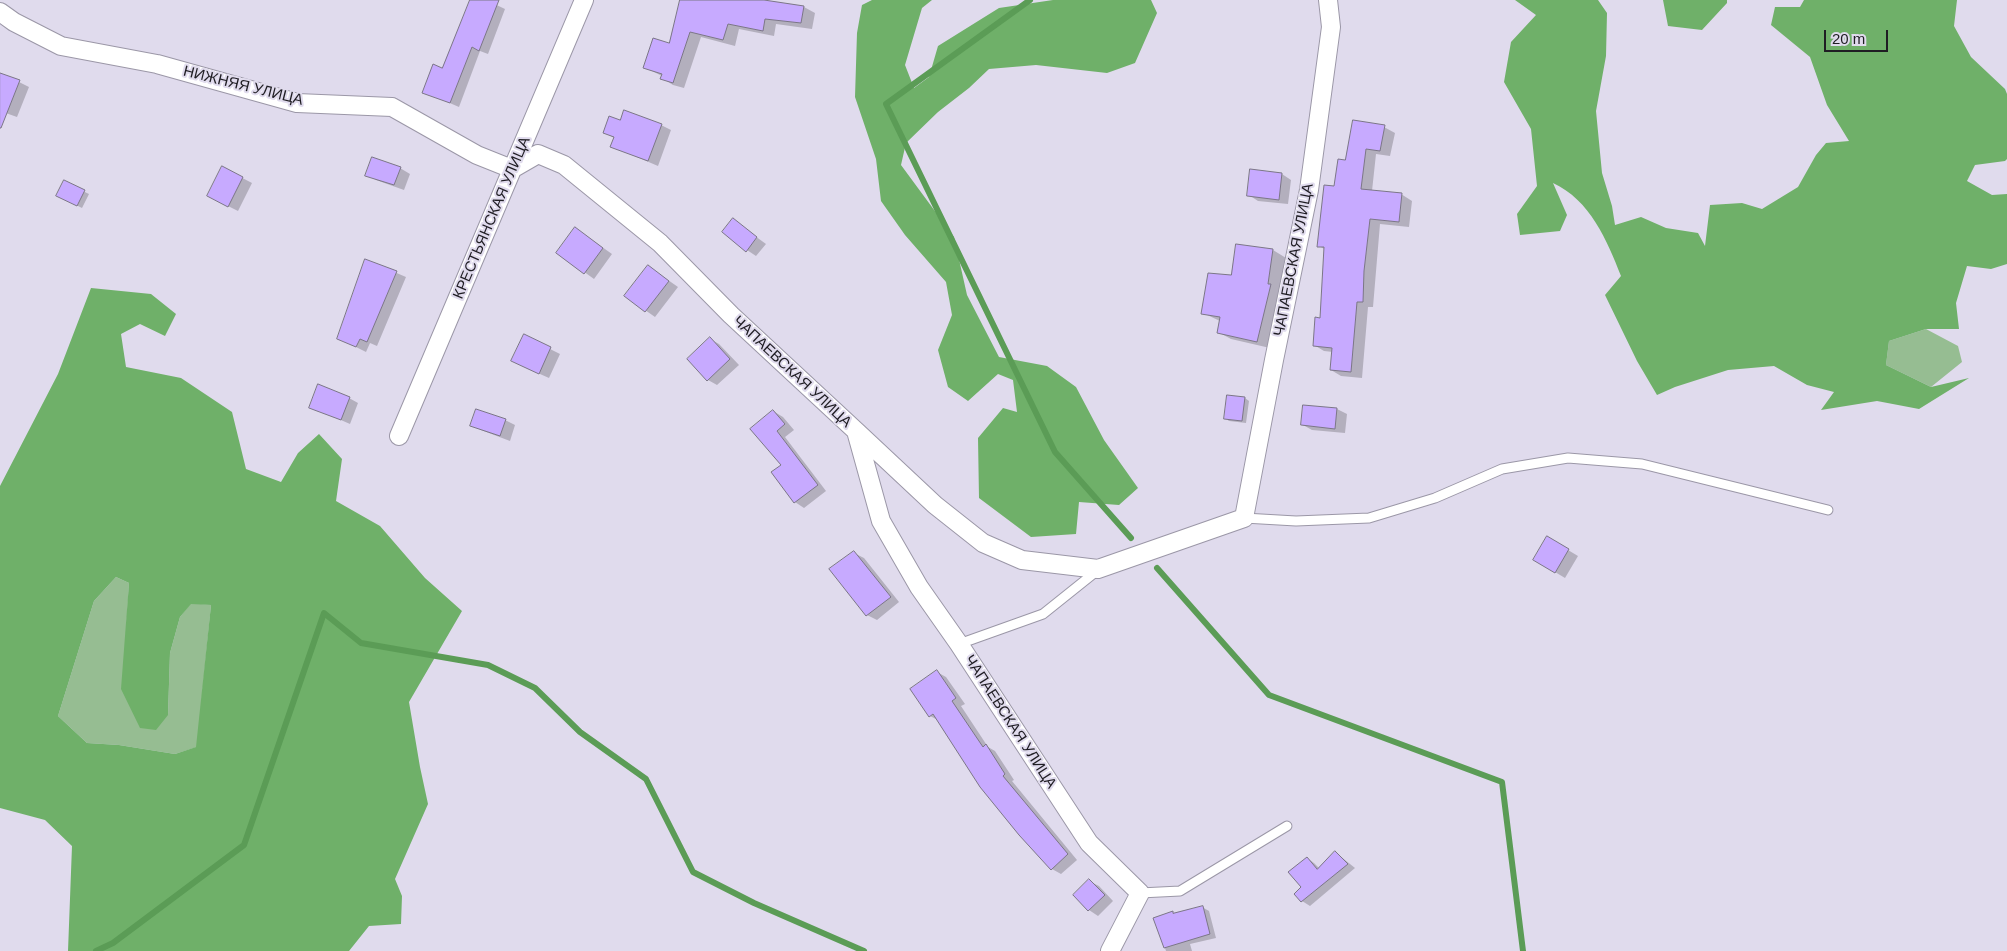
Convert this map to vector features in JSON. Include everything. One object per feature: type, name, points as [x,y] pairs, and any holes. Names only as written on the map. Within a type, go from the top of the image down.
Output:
[{"type":"street","name":"КРЕСТЬЯНСКАЯ УЛИЦА","points":[[399,436],[584,0]]},
{"type":"street","name":"ЧАПАЕВСКАЯ УЛИЦА","points":[[1244,518],[1309,190],[1331,27],[1328,0]]},
{"type":"street","name":"НИЖНЯЯ УЛИЦА","points":[[0,12],[14,22],[61,46],[157,64],[297,103],[392,107],[477,155],[512,169]]},
{"type":"street","name":"ЧАПАЕВСКАЯ УЛИЦА","points":[[512,169],[538,154],[564,165],[660,243],[731,315],[856,431],[881,522],[919,587],[959,644],[1089,843],[1140,894]]},
{"type":"street","points":[[856,431],[935,505],[983,543],[1022,560],[1098,570],[1244,518]]},
{"type":"street","points":[[1110,951],[1140,894]]},
{"type":"lane","points":[[1244,518],[1296,521],[1369,518],[1435,498],[1502,469],[1568,458],[1642,464],[1828,510]]},
{"type":"lane","points":[[959,644],[1043,614],[1098,570]]},
{"type":"lane","points":[[1140,894],[1180,891],[1286,826]]},
{"type":"green space","points":[[872,0],[932,0],[922,8],[905,65],[914,88],[929,77],[938,46],[999,8],[1053,0],[1151,0],[1157,13],[1135,63],[1107,73],[1036,65],[989,69],[969,88],[938,112],[906,143],[901,165],[954,237],[967,295],[999,357],[1047,366],[1076,387],[1104,440],[1138,488],[1119,505],[1079,502],[1076,534],[1031,537],[979,498],[978,438],[1003,408],[1017,412],[1013,380],[998,374],[968,401],[948,387],[938,350],[952,315],[946,282],[905,235],[881,201],[876,159],[855,97],[857,33],[862,5]]},
{"type":"green space","points":[[1515,0],[1598,0],[1607,13],[1606,56],[1596,111],[1602,173],[1612,206],[1615,225],[1641,217],[1666,228],[1698,233],[1705,246],[1710,205],[1742,203],[1762,209],[1798,187],[1816,155],[1826,143],[1849,141],[1827,105],[1810,57],[1771,25],[1775,7],[1800,7],[1804,0],[1957,0],[1954,26],[1971,57],[2005,89],[2007,94],[2007,159],[2005,161],[1975,165],[1967,181],[1992,195],[2007,194],[2007,264],[1991,269],[1967,266],[1956,303],[1959,329],[1926,329],[1889,341],[1886,365],[1931,387],[1969,378],[1919,409],[1877,401],[1821,410],[1834,392],[1807,385],[1774,366],[1728,370],[1675,387],[1657,395],[1637,361],[1605,295],[1621,276],[1603,235],[1587,210],[1566,190],[1553,183],[1567,215],[1560,231],[1520,235],[1517,214],[1537,186],[1531,129],[1504,82],[1511,42],[1536,15]]},
{"type":"green space","points":[[1663,0],[1727,0],[1727,3],[1702,30],[1668,26]]},
{"type":"green space","points":[[91,288],[151,294],[176,314],[165,336],[140,324],[121,334],[126,367],[181,378],[232,412],[246,469],[281,482],[298,453],[319,434],[342,459],[336,501],[380,526],[425,578],[462,611],[409,702],[428,804],[395,879],[402,896],[401,924],[369,926],[349,951],[68,951],[72,846],[45,820],[0,808],[0,486],[58,374]],"holes":[[[116,577],[129,583],[121,689],[140,728],[156,730],[168,715],[170,653],[180,617],[191,604],[211,605],[196,747],[175,754],[119,745],[87,743],[58,716],[94,601]]]},
{"type":"green space","points":[[1926,329],[1958,346],[1962,362],[1931,387],[1886,365],[1889,341]]},
{"type":"green space","points":[[116,577],[129,583],[126,633],[168,715],[170,653],[180,617],[191,603],[211,605],[197,747],[175,754],[119,745],[87,743],[58,716],[94,601]]},
{"type":"building","points":[[470,0],[499,0],[479,51],[472,47],[450,103],[422,93],[433,64],[442,68]]},
{"type":"building","points":[[680,0],[764,0],[804,6],[801,23],[765,19],[763,31],[728,24],[723,40],[690,32],[673,83],[660,79],[662,74],[643,68],[653,38],[669,43]]},
{"type":"building","points":[[0,73],[20,80],[1,128],[0,128]]},
{"type":"building","points":[[624,110],[662,124],[648,161],[610,147],[614,137],[603,133],[609,116],[620,120]]},
{"type":"building","points":[[1353,120],[1385,125],[1380,151],[1366,149],[1361,189],[1402,193],[1399,222],[1370,219],[1364,271],[1363,302],[1357,302],[1351,372],[1330,370],[1332,348],[1313,346],[1315,317],[1320,318],[1324,247],[1317,247],[1324,185],[1334,186],[1338,159],[1345,160]]},
{"type":"building","points":[[372,157],[401,167],[394,185],[365,176]]},
{"type":"building","points":[[222,166],[243,177],[228,207],[207,196]]},
{"type":"building","points":[[1250,169],[1282,173],[1279,200],[1247,196]]},
{"type":"building","points":[[64,180],[85,190],[77,206],[56,196]]},
{"type":"building","points":[[733,218],[757,237],[746,252],[722,232]]},
{"type":"building","points":[[575,227],[603,248],[584,274],[556,253]]},
{"type":"building","points":[[1236,244],[1273,249],[1268,284],[1271,284],[1257,342],[1217,333],[1220,317],[1201,314],[1208,273],[1231,275]]},
{"type":"building","points":[[365,259],[397,271],[367,342],[360,339],[356,347],[337,339]]},
{"type":"building","points":[[648,265],[669,281],[645,312],[624,296]]},
{"type":"building","points":[[524,334],[551,347],[539,374],[511,361]]},
{"type":"building","points":[[710,337],[730,359],[707,381],[687,359]]},
{"type":"building","points":[[318,384],[350,397],[341,420],[309,408]]},
{"type":"building","points":[[1227,395],[1245,397],[1242,421],[1224,419]]},
{"type":"building","points":[[1303,405],[1337,408],[1335,429],[1301,425]]},
{"type":"building","points":[[476,409],[506,419],[500,436],[470,426]]},
{"type":"building","points":[[773,410],[785,424],[777,431],[818,485],[794,503],[771,472],[781,465],[750,429]]},
{"type":"building","points":[[1547,536],[1569,549],[1555,573],[1533,560]]},
{"type":"building","points":[[854,551],[891,597],[866,616],[829,569]]},
{"type":"building","points":[[937,670],[956,698],[952,701],[983,747],[986,744],[1005,774],[1003,776],[1068,854],[1051,870],[1019,835],[980,787],[933,714],[929,717],[910,689]]},
{"type":"building","points":[[1335,851],[1348,864],[1301,902],[1294,894],[1301,887],[1288,872],[1307,857],[1317,869]]},
{"type":"building","points":[[1089,879],[1105,895],[1088,911],[1073,895]]},
{"type":"building","points":[[1203,906],[1210,934],[1164,948],[1153,918],[1173,911],[1173,913]]},
{"type":"waterway","points":[[1030,0],[886,104],[1055,452],[1131,538]]},
{"type":"waterway","points":[[1157,568],[1269,695],[1502,782],[1523,951]]},
{"type":"waterway","points":[[96,951],[113,943],[244,845],[324,613],[361,643],[488,665],[535,688],[580,732],[646,779],[693,872],[754,903],[864,951]]}]
